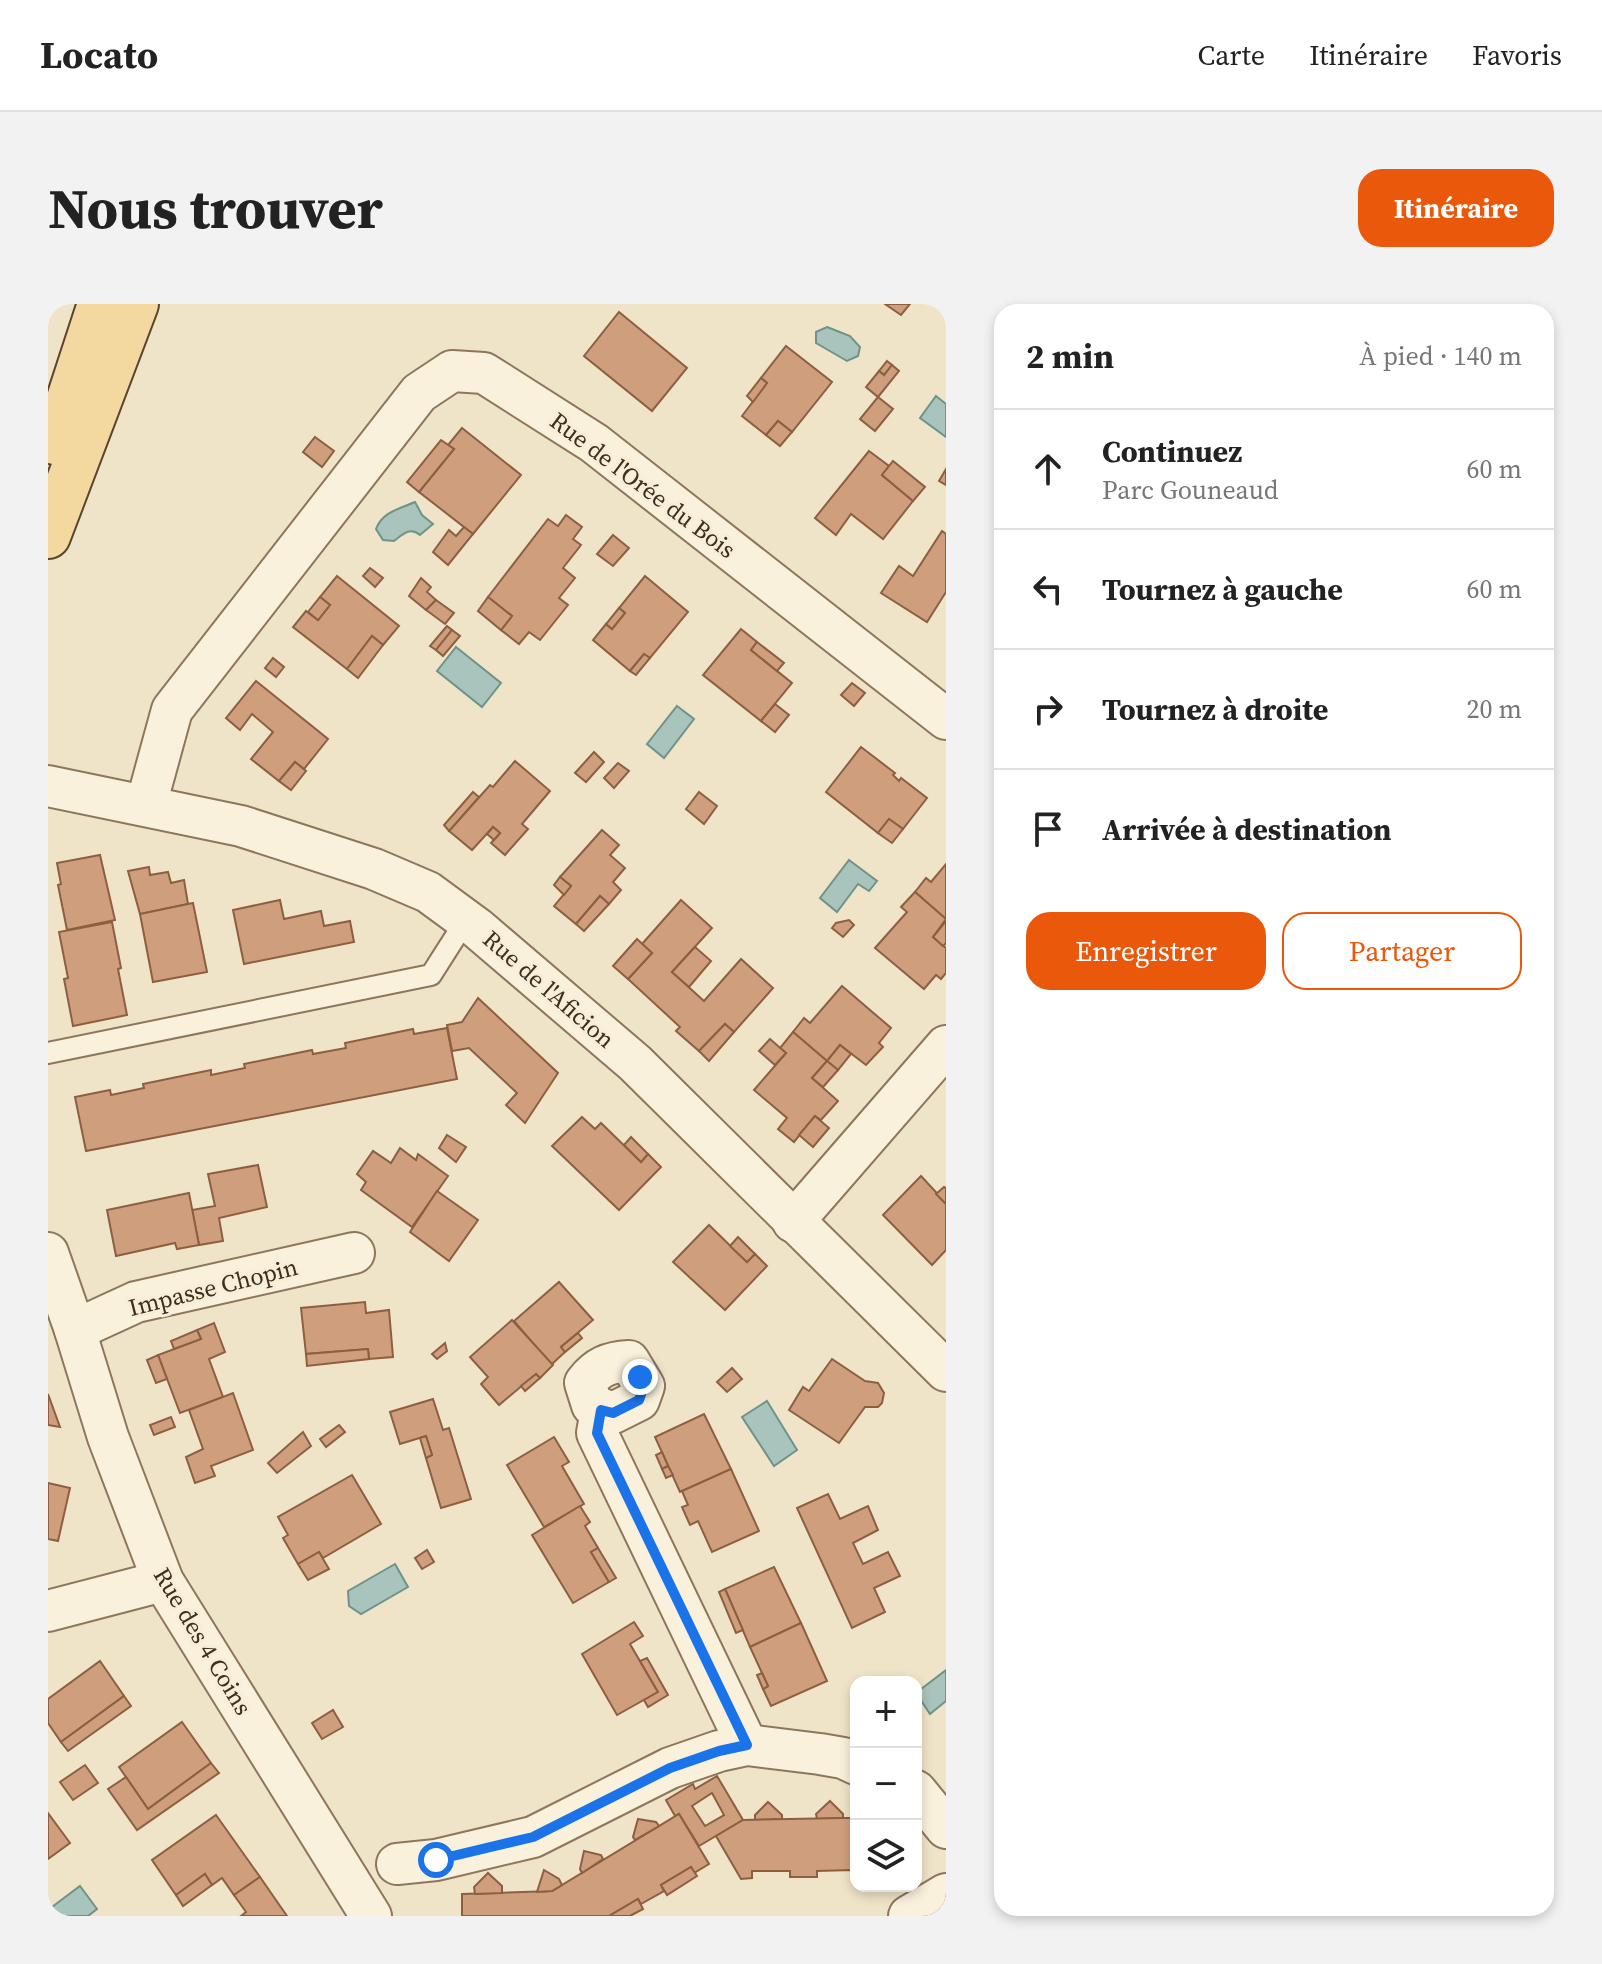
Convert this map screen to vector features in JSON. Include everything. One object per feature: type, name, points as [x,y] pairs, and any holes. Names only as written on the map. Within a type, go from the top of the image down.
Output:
[{"type":"main road","points":[[48,463],[100,304]]},
{"type":"main road","points":[[48,536],[136,304]]},
{"type":"street","name":"Rue de l'Orée du Bois","points":[[146,805],[172,710],[419,393],[452,371],[484,373],[594,443],[946,719]]},
{"type":"street","name":"Rue de l'Aficion","points":[[48,786],[241,826],[374,869],[428,892],[466,920],[635,1063],[946,1371]]},
{"type":"street","points":[[793,1222],[946,1046]]},
{"type":"street","name":"Rue des 4 Coins","points":[[48,1253],[108,1437],[163,1581],[371,1916]]},
{"type":"street","name":"Impasse Chopin","points":[[75,1330],[136,1302],[354,1253]]},
{"type":"street","points":[[601,1410],[597,1433],[747,1745]]},
{"type":"street","points":[[48,1611],[163,1581]]},
{"type":"street","points":[[397,1864],[436,1860],[533,1837],[670,1768],[719,1751],[747,1745],[820,1754],[850,1761]]},
{"type":"street","points":[[922,1798],[946,1828]]},
{"type":"street","points":[[909,1916],[946,1894]]},
{"type":"lane","points":[[48,1053],[431,975],[466,920]]},
{"type":"water","points":[[827,327],[850,336],[860,347],[858,356],[847,361],[816,343],[816,332]]},
{"type":"water","points":[[936,396],[946,404],[946,437],[920,418]]},
{"type":"water","points":[[415,502],[422,515],[433,524],[420,535],[409,531],[394,541],[383,540],[376,529],[382,519]]},
{"type":"water","points":[[456,647],[501,683],[482,707],[437,671]]},
{"type":"water","points":[[677,706],[694,719],[664,758],[647,744]]},
{"type":"water","points":[[849,860],[877,881],[869,891],[858,884],[837,912],[820,898]]},
{"type":"water","points":[[767,1401],[797,1450],[774,1466],[742,1417]]},
{"type":"water","points":[[395,1564],[408,1587],[361,1614],[349,1606],[348,1591]]},
{"type":"water","points":[[946,1670],[946,1701],[930,1714],[922,1702],[922,1688]]},
{"type":"water","points":[[80,1886],[97,1909],[88,1916],[48,1916],[48,1910]]},
{"type":"building","points":[[885,304],[910,304],[901,315]]},
{"type":"building","points":[[619,312],[687,368],[652,411],[584,356]]},
{"type":"building","points":[[786,346],[832,382],[792,432],[778,421],[766,435],[742,416],[767,383],[761,378]]},
{"type":"building","points":[[887,361],[892,365],[884,375],[879,371]]},
{"type":"building","points":[[892,365],[899,371],[878,397],[866,387],[879,371],[884,375]]},
{"type":"building","points":[[761,378],[767,383],[753,402],[747,396]]},
{"type":"building","points":[[878,397],[893,409],[875,431],[860,419]]},
{"type":"building","points":[[778,421],[792,432],[780,446],[766,435]]},
{"type":"building","points":[[462,428],[521,475],[473,534],[419,492],[454,449],[448,445]]},
{"type":"building","points":[[315,437],[334,451],[322,467],[303,452]]},
{"type":"building","points":[[441,440],[454,449],[419,492],[407,482]]},
{"type":"building","points":[[869,451],[889,466],[882,475],[913,501],[883,539],[851,514],[836,535],[815,518]]},
{"type":"building","points":[[893,461],[925,487],[913,501],[882,475]]},
{"type":"building","points":[[946,469],[946,485],[939,481]]},
{"type":"building","points":[[566,515],[582,527],[573,539],[581,545],[563,568],[575,578],[559,598],[568,605],[540,640],[529,632],[519,644],[501,630],[512,616],[488,597],[548,519],[558,526]]},
{"type":"building","points":[[464,527],[473,534],[448,565],[433,552],[449,530],[456,536]]},
{"type":"building","points":[[942,531],[946,534],[946,592],[927,622],[881,593],[899,566],[913,576]]},
{"type":"building","points":[[613,535],[629,548],[613,566],[597,554]]},
{"type":"building","points":[[370,568],[383,578],[375,587],[363,576]]},
{"type":"building","points":[[337,576],[399,626],[383,645],[372,636],[347,669],[293,627],[306,611],[318,620],[330,605],[320,597]]},
{"type":"building","points":[[645,576],[688,612],[650,658],[644,654],[630,671],[593,640],[606,624],[612,629],[625,613],[619,608]]},
{"type":"building","points":[[421,578],[431,587],[427,592],[436,600],[426,610],[409,596]]},
{"type":"building","points":[[320,597],[330,605],[318,620],[308,612]]},
{"type":"building","points":[[488,597],[512,616],[501,630],[478,611]]},
{"type":"building","points":[[436,600],[454,613],[445,624],[426,610]]},
{"type":"building","points":[[619,608],[625,613],[612,629],[606,624]]},
{"type":"building","points":[[447,626],[452,630],[436,650],[430,646]]},
{"type":"building","points":[[741,629],[757,642],[751,650],[792,683],[761,721],[703,675]]},
{"type":"building","points":[[452,630],[460,636],[443,656],[436,650]]},
{"type":"building","points":[[372,636],[383,645],[358,678],[347,669]]},
{"type":"building","points":[[757,642],[784,663],[777,671],[751,650]]},
{"type":"building","points":[[644,654],[650,658],[636,675],[630,671]]},
{"type":"building","points":[[273,658],[284,667],[276,677],[265,668]]},
{"type":"building","points":[[256,681],[328,739],[304,769],[295,762],[279,781],[251,759],[273,732],[252,714],[240,730],[226,718]]},
{"type":"building","points":[[852,683],[865,693],[854,706],[841,695]]},
{"type":"building","points":[[775,704],[789,715],[775,732],[761,721]]},
{"type":"building","points":[[861,747],[895,773],[893,775],[899,781],[901,778],[927,798],[903,829],[889,819],[878,833],[826,792]]},
{"type":"building","points":[[594,752],[604,762],[586,782],[575,773]]},
{"type":"building","points":[[515,761],[550,791],[522,824],[528,829],[505,855],[491,843],[500,833],[493,827],[472,850],[449,831]]},
{"type":"building","points":[[295,762],[306,771],[291,790],[279,781]]},
{"type":"building","points":[[618,763],[629,771],[614,788],[604,778]]},
{"type":"building","points":[[473,792],[479,797],[449,831],[444,825]]},
{"type":"building","points":[[699,792],[717,806],[704,824],[686,809]]},
{"type":"building","points":[[889,819],[903,829],[892,843],[878,833]]},
{"type":"building","points":[[493,827],[500,833],[494,840],[487,834]]},
{"type":"building","points":[[602,830],[619,845],[610,855],[625,868],[613,882],[621,890],[609,904],[600,896],[576,924],[554,906],[571,886],[560,877]]},
{"type":"building","points":[[100,855],[115,920],[67,930],[57,863]]},
{"type":"building","points":[[946,864],[946,919],[915,892],[926,878],[931,882]]},
{"type":"building","points":[[149,867],[150,875],[168,872],[171,883],[184,880],[188,904],[140,914],[128,871]]},
{"type":"building","points":[[560,877],[571,886],[564,895],[554,885]]},
{"type":"building","points":[[915,892],[946,919],[933,937],[946,948],[946,973],[941,979],[936,975],[924,989],[875,948],[907,912],[901,907]]},
{"type":"building","points":[[600,896],[609,904],[584,931],[576,924]]},
{"type":"building","points":[[280,900],[284,919],[321,911],[324,926],[350,921],[354,942],[244,964],[233,910]]},
{"type":"building","points":[[681,900],[712,928],[672,972],[704,1001],[741,959],[773,988],[734,1032],[725,1024],[699,1051],[676,1031],[680,1027],[628,979],[652,953],[642,944]]},
{"type":"building","points":[[193,903],[207,972],[153,982],[140,914]]},
{"type":"building","points":[[849,920],[854,925],[843,937],[832,928],[836,923]]},
{"type":"building","points":[[946,921],[946,943],[943,946],[933,937]]},
{"type":"building","points":[[112,922],[127,1015],[73,1026],[59,932]]},
{"type":"building","points":[[637,939],[652,953],[628,979],[613,966]]},
{"type":"building","points":[[695,947],[711,961],[689,987],[672,972]]},
{"type":"building","points":[[842,986],[891,1028],[879,1043],[883,1047],[866,1065],[840,1045],[827,1061],[793,1032],[804,1018],[810,1023]]},
{"type":"building","points":[[478,998],[558,1073],[525,1123],[506,1105],[517,1093],[469,1048],[452,1051],[447,1025],[462,1022]]},
{"type":"building","points":[[725,1024],[734,1032],[709,1061],[699,1051]]},
{"type":"building","points":[[447,1028],[457,1079],[86,1151],[75,1097],[110,1090],[111,1095],[144,1088],[143,1084],[211,1070],[211,1075],[245,1068],[244,1064],[312,1050],[313,1054],[346,1048],[345,1043],[413,1029],[414,1034]]},
{"type":"building","points":[[793,1032],[827,1061],[812,1078],[838,1101],[821,1120],[815,1116],[794,1142],[778,1129],[787,1118],[754,1090],[786,1053],[780,1048]]},
{"type":"building","points":[[770,1039],[786,1053],[775,1065],[759,1051]]},
{"type":"building","points":[[840,1045],[851,1054],[838,1070],[827,1061]]},
{"type":"building","points":[[827,1061],[838,1070],[823,1087],[812,1078]]},
{"type":"building","points":[[815,1116],[829,1128],[813,1147],[799,1135]]},
{"type":"building","points":[[582,1117],[595,1129],[601,1123],[641,1162],[648,1154],[661,1167],[619,1210],[552,1146]]},
{"type":"building","points":[[447,1135],[466,1147],[456,1162],[439,1148]]},
{"type":"building","points":[[631,1137],[648,1154],[641,1162],[624,1145]]},
{"type":"building","points":[[400,1148],[416,1160],[418,1154],[448,1176],[412,1227],[361,1190],[366,1182],[357,1174],[373,1151],[391,1163]]},
{"type":"building","points":[[258,1165],[267,1207],[219,1218],[223,1241],[199,1245],[192,1210],[215,1206],[208,1174]]},
{"type":"building","points":[[921,1176],[946,1203],[946,1250],[932,1265],[883,1215]]},
{"type":"building","points":[[946,1188],[946,1204],[936,1194]]},
{"type":"building","points":[[437,1191],[478,1220],[449,1261],[410,1232]]},
{"type":"building","points":[[189,1193],[199,1245],[177,1249],[175,1243],[116,1256],[107,1210]]},
{"type":"building","points":[[709,1225],[747,1262],[755,1254],[767,1266],[725,1310],[673,1262]]},
{"type":"building","points":[[738,1237],[755,1254],[747,1262],[730,1246]]},
{"type":"building","points":[[559,1282],[593,1320],[561,1347],[565,1352],[551,1365],[514,1321]]},
{"type":"building","points":[[365,1302],[366,1313],[389,1310],[393,1357],[369,1359],[368,1349],[306,1354],[301,1308]]},
{"type":"building","points":[[512,1320],[553,1365],[540,1378],[536,1374],[499,1405],[481,1384],[488,1377],[470,1357]]},
{"type":"building","points":[[214,1323],[225,1352],[209,1359],[223,1397],[180,1413],[158,1355],[201,1339],[197,1330]]},
{"type":"building","points":[[197,1330],[201,1339],[174,1349],[171,1341]]},
{"type":"building","points":[[578,1333],[582,1338],[565,1352],[561,1347]]},
{"type":"building","points":[[445,1343],[447,1351],[437,1359],[432,1354]]},
{"type":"building","points":[[368,1349],[369,1359],[307,1366],[306,1354]]},
{"type":"building","points":[[158,1355],[167,1379],[156,1383],[147,1360]]},
{"type":"building","points":[[832,1359],[865,1381],[878,1383],[884,1393],[882,1403],[878,1407],[865,1407],[839,1443],[789,1410],[803,1387],[809,1391]]},
{"type":"building","points":[[732,1368],[742,1379],[727,1392],[717,1382]]},
{"type":"building","points":[[536,1374],[540,1378],[525,1391],[521,1386]]},
{"type":"building","points":[[233,1393],[253,1450],[211,1466],[215,1476],[195,1483],[186,1457],[203,1449],[189,1410]]},
{"type":"building","points":[[48,1394],[60,1427],[48,1425]]},
{"type":"building","points":[[433,1399],[443,1430],[449,1428],[471,1499],[441,1508],[426,1458],[432,1455],[426,1436],[400,1444],[390,1412]]},
{"type":"building","points":[[704,1414],[731,1469],[680,1492],[655,1437]]},
{"type":"building","points":[[171,1417],[175,1427],[154,1435],[150,1425]]},
{"type":"building","points":[[339,1425],[345,1432],[326,1447],[320,1439]]},
{"type":"building","points":[[303,1432],[311,1446],[277,1473],[268,1463]]},
{"type":"building","points":[[426,1436],[432,1455],[426,1458],[420,1438]]},
{"type":"building","points":[[554,1437],[569,1462],[562,1466],[584,1504],[544,1527],[507,1465]]},
{"type":"building","points":[[662,1452],[668,1466],[662,1469],[656,1455]]},
{"type":"building","points":[[668,1466],[673,1475],[666,1478],[662,1469]]},
{"type":"building","points":[[731,1469],[759,1531],[712,1552],[698,1521],[690,1525],[682,1507],[688,1505],[682,1491]]},
{"type":"building","points":[[352,1475],[381,1524],[323,1558],[319,1552],[298,1564],[283,1538],[288,1535],[278,1517]]},
{"type":"building","points":[[48,1483],[70,1488],[58,1541],[48,1539]]},
{"type":"building","points":[[828,1494],[840,1519],[868,1506],[878,1530],[853,1543],[863,1564],[888,1552],[900,1576],[874,1588],[885,1612],[852,1628],[797,1508]]},
{"type":"building","points":[[580,1506],[590,1522],[585,1526],[598,1548],[591,1552],[609,1582],[573,1603],[532,1535]]},
{"type":"building","points":[[598,1548],[616,1578],[609,1582],[591,1552]]},
{"type":"building","points":[[427,1550],[434,1562],[422,1569],[415,1558]]},
{"type":"building","points":[[319,1552],[329,1569],[308,1580],[298,1564]]},
{"type":"building","points":[[774,1567],[801,1623],[750,1647],[725,1589]]},
{"type":"building","points":[[725,1589],[743,1630],[736,1633],[719,1592]]},
{"type":"building","points":[[634,1622],[643,1636],[630,1644],[658,1692],[617,1715],[582,1654]]},
{"type":"building","points":[[801,1623],[827,1681],[771,1706],[763,1689],[768,1686],[750,1647]]},
{"type":"building","points":[[647,1658],[668,1695],[648,1707],[644,1700],[658,1692],[640,1661]]},
{"type":"building","points":[[100,1661],[124,1696],[61,1742],[48,1723],[48,1699]]},
{"type":"building","points":[[762,1673],[768,1686],[763,1689],[757,1675]]},
{"type":"building","points":[[124,1696],[131,1706],[68,1751],[61,1742]]},
{"type":"building","points":[[333,1710],[343,1727],[322,1739],[312,1723]]},
{"type":"building","points":[[182,1722],[211,1763],[148,1809],[119,1767]]},
{"type":"building","points":[[211,1763],[219,1773],[137,1830],[108,1789],[126,1777],[148,1809]]},
{"type":"building","points":[[85,1765],[98,1783],[73,1800],[60,1782]]},
{"type":"building","points":[[717,1776],[743,1820],[699,1846],[679,1814],[675,1816],[666,1800],[693,1784],[695,1789]],"holes":[[[712,1793],[724,1815],[705,1826],[692,1806]]]},
{"type":"building","points":[[830,1801],[843,1814],[843,1818],[817,1819],[816,1814]]},
{"type":"building","points":[[768,1802],[782,1815],[782,1819],[755,1820],[755,1815]]},
{"type":"building","points":[[48,1813],[70,1843],[48,1859]]},
{"type":"building","points":[[679,1814],[709,1864],[694,1873],[691,1867],[661,1885],[664,1891],[641,1904],[638,1899],[609,1916],[462,1916],[462,1894],[552,1891]]},
{"type":"building","points":[[216,1815],[260,1877],[234,1895],[222,1878],[212,1885],[205,1874],[176,1895],[152,1860]]},
{"type":"building","points":[[850,1818],[850,1870],[817,1871],[817,1877],[790,1877],[790,1871],[752,1871],[752,1878],[741,1879],[716,1836],[743,1820]]},
{"type":"building","points":[[638,1819],[656,1822],[659,1826],[635,1840],[633,1837]]},
{"type":"building","points":[[584,1851],[601,1855],[603,1859],[582,1873],[580,1869]]},
{"type":"building","points":[[691,1867],[697,1876],[667,1895],[661,1885]]},
{"type":"building","points":[[544,1870],[559,1879],[562,1885],[552,1891],[537,1892]]},
{"type":"building","points":[[488,1873],[502,1886],[502,1893],[475,1894],[474,1887]]},
{"type":"building","points":[[205,1874],[212,1885],[183,1906],[176,1895]]},
{"type":"building","points":[[260,1877],[287,1916],[241,1916],[246,1912],[234,1895]]},
{"type":"building","points":[[638,1899],[643,1909],[630,1916],[609,1916]]},
{"type":"route","points":[[436,1860],[533,1837],[670,1768],[747,1745],[597,1433],[601,1410],[613,1413],[639,1400],[644,1386],[640,1377]]}]
